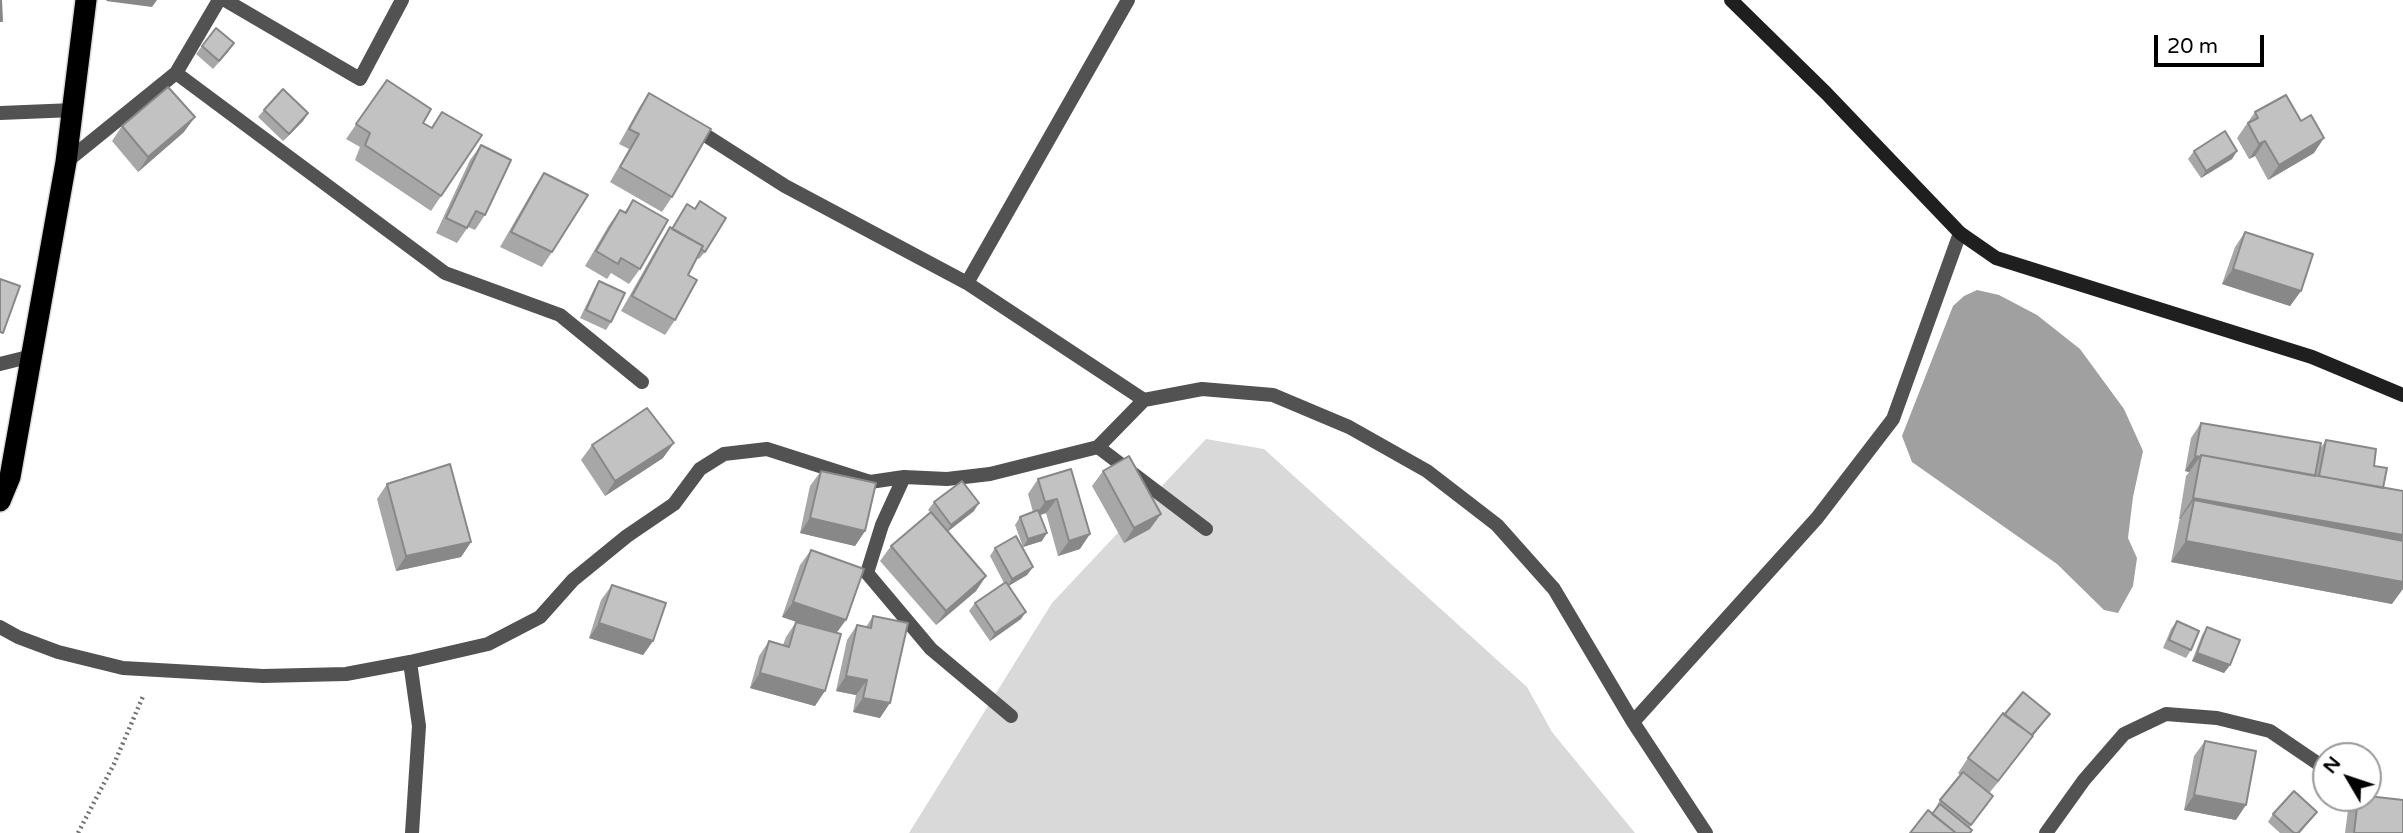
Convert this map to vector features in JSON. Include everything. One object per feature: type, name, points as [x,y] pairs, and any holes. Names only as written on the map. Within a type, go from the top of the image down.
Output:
[{"type":"highway","points":[[0,501],[10,477],[66,162],[86,0]]},
{"type":"street","points":[[66,162],[176,73],[219,0]]},
{"type":"street","points":[[225,0],[360,79],[402,0]]},
{"type":"street","points":[[967,283],[1128,0]]},
{"type":"street","points":[[1731,0],[1853,120],[1960,233],[1996,258],[2312,357],[2403,395]]},
{"type":"street","points":[[176,73],[445,273],[560,315],[642,382]]},
{"type":"street","points":[[0,113],[74,110]]},
{"type":"street","points":[[681,120],[785,186],[967,283],[1144,400]]},
{"type":"street","points":[[1633,722],[1818,518],[1893,419],[1960,233]]},
{"type":"street","points":[[0,364],[32,356]]},
{"type":"street","points":[[0,627],[58,652],[123,668],[277,676],[346,674],[488,644],[540,617],[582,573],[627,536],[674,504],[700,469],[724,454],[767,449],[870,482],[904,477],[947,480],[990,474],[1098,447],[1144,400],[1202,389],[1273,395],[1349,427],[1427,471],[1497,525],[1554,589],[1633,722],[1706,833]]},
{"type":"street","points":[[1098,447],[1206,529]]},
{"type":"street","points":[[904,477],[881,525],[867,573],[931,649],[1012,716]]},
{"type":"street","points":[[410,662],[419,726],[412,833]]},
{"type":"street","points":[[2046,833],[2084,780],[2124,734],[2166,715],[2217,718],[2270,731],[2312,760]]},
{"type":"path","points":[[78,833],[114,764],[153,670]]},
{"type":"shaded area","points":[[1977,290],[1999,295],[2037,315],[2080,349],[2124,409],[2143,451],[2128,538],[2137,558],[2133,586],[2118,613],[2104,610],[2057,564],[1912,462],[1902,436],[1953,306],[1964,296]]},
{"type":"shaded area","points":[[1206,439],[1264,449],[1527,687],[1552,732],[1635,833],[909,833],[1052,603]]},
{"type":"building","points":[[1,0],[2,21],[0,21]]},
{"type":"building","points":[[216,28],[234,43],[219,61],[202,46]]},
{"type":"building","points":[[387,80],[431,109],[423,123],[432,128],[442,112],[482,135],[441,196],[365,145],[370,133],[356,124]]},
{"type":"building","points":[[168,87],[195,117],[148,157],[122,126]]},
{"type":"building","points":[[283,89],[308,113],[289,134],[264,110]]},
{"type":"building","points":[[649,93],[711,129],[672,197],[620,167],[639,134],[629,129]]},
{"type":"building","points":[[2286,95],[2301,121],[2311,115],[2324,138],[2279,165],[2265,141],[2259,144],[2248,123],[2258,118],[2255,112]]},
{"type":"building","points":[[2225,131],[2237,151],[2206,171],[2194,151]]},
{"type":"building","points":[[481,145],[511,160],[485,215],[476,211],[467,228],[446,218]]},
{"type":"building","points":[[544,173],[588,195],[552,252],[511,232]]},
{"type":"building","points":[[633,200],[668,220],[640,269],[621,258],[618,264],[596,251],[620,210],[626,213]]},
{"type":"building","points":[[700,201],[726,218],[705,252],[701,249],[703,246],[672,229],[687,204],[695,209]]},
{"type":"building","points":[[670,227],[703,246],[688,275],[697,280],[675,320],[632,296]]},
{"type":"building","points":[[2245,232],[2313,254],[2301,291],[2233,269]]},
{"type":"building","points":[[0,279],[20,286],[3,333],[0,332]]},
{"type":"building","points":[[599,281],[625,293],[611,322],[586,310]]},
{"type":"building","points":[[647,408],[674,443],[615,481],[592,445]]},
{"type":"building","points":[[2201,423],[2321,443],[2315,476],[2195,456]]},
{"type":"building","points":[[2326,440],[2376,449],[2374,466],[2387,468],[2383,488],[2319,476]]},
{"type":"building","points":[[2201,455],[2403,491],[2403,535],[2193,498]]},
{"type":"building","points":[[1129,456],[1161,514],[1134,528],[1103,471]]},
{"type":"building","points":[[450,464],[471,542],[406,556],[387,484]]},
{"type":"building","points":[[1071,469],[1090,534],[1069,541],[1057,499],[1045,502],[1038,479]]},
{"type":"building","points":[[821,471],[876,483],[865,531],[810,518]]},
{"type":"building","points":[[962,481],[979,503],[951,525],[934,502]]},
{"type":"building","points":[[2194,500],[2403,541],[2403,582],[2186,541]]},
{"type":"building","points":[[1038,510],[1047,533],[1028,539],[1020,517]]},
{"type":"building","points":[[931,512],[986,576],[946,611],[891,546]]},
{"type":"building","points":[[1016,536],[1033,567],[1012,579],[995,548]]},
{"type":"building","points":[[811,550],[864,569],[846,620],[793,602]]},
{"type":"building","points":[[1006,582],[1026,612],[995,633],[975,603]]},
{"type":"building","points":[[612,585],[666,603],[653,641],[599,623]]},
{"type":"building","points":[[873,616],[908,623],[890,703],[863,698],[867,680],[846,676],[857,625],[871,628]]},
{"type":"building","points":[[2177,621],[2199,631],[2191,650],[2169,640]]},
{"type":"building","points":[[796,622],[841,634],[825,691],[760,673],[769,641],[789,647]]},
{"type":"building","points":[[2207,627],[2240,640],[2230,665],[2197,653]]},
{"type":"building","points":[[2023,692],[2050,714],[2032,735],[2004,715]]},
{"type":"building","points":[[2003,713],[2033,736],[1998,781],[1968,758]]},
{"type":"building","points":[[2205,741],[2256,751],[2246,805],[2194,795]]},
{"type":"building","points":[[1963,772],[1993,796],[1971,825],[1940,800]]},
{"type":"building","points":[[2294,791],[2312,807],[2312,812],[2317,812],[2298,833],[2294,833],[2273,814]]},
{"type":"building","points":[[2382,798],[2403,800],[2403,833],[2354,833],[2356,812],[2382,812]]},
{"type":"building","points":[[1940,804],[1972,830],[1970,833],[1956,833],[1932,814]]},
{"type":"building","points":[[1928,810],[1956,833],[1910,833]]}]
